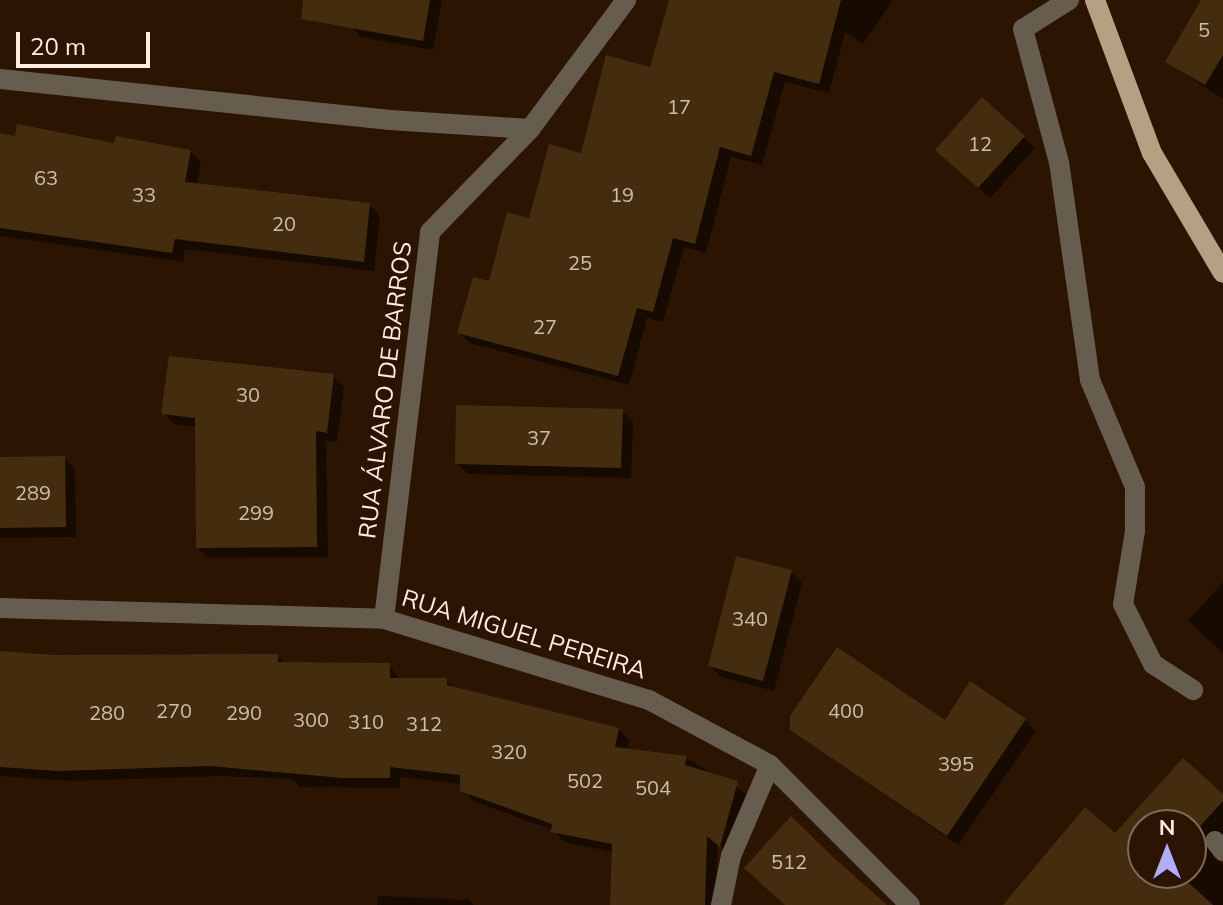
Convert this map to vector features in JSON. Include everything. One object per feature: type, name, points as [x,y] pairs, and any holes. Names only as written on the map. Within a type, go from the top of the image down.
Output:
[{"type":"main road","points":[[1095,0],[1152,153],[1223,273]]},
{"type":"street","name":"RUA ÁLVARO DE BARROS","points":[[384,619],[430,232],[530,129],[626,0]]},
{"type":"street","points":[[1069,0],[1023,29],[1059,162],[1090,380],[1135,487],[1135,531],[1123,604],[1153,664],[1193,690]]},
{"type":"street","points":[[0,79],[390,120],[530,129]]},
{"type":"street","name":"RUA MIGUEL PEREIRA","points":[[0,608],[384,619],[649,700],[770,765],[910,905]]},
{"type":"street","points":[[721,905],[731,856],[770,765]]},
{"type":"building","points":[[303,0],[430,0],[423,41],[301,19]]},
{"type":"building","points":[[669,0],[841,0],[819,84],[774,72],[751,156],[720,147],[695,244],[673,238],[653,312],[637,308],[618,376],[457,333],[473,277],[489,281],[507,212],[529,218],[549,144],[581,153],[606,55],[650,67]]},
{"type":"building","points":[[1201,0],[1223,0],[1223,55],[1205,85],[1165,62]]},
{"type":"building","points":[[982,97],[1025,136],[978,188],[935,150]]},
{"type":"building","points":[[17,124],[114,143],[116,136],[191,150],[185,182],[370,203],[364,262],[175,239],[172,253],[0,228],[0,133],[15,136]]},
{"type":"building","points":[[169,356],[334,374],[327,433],[316,431],[317,547],[196,548],[195,418],[161,414]]},
{"type":"building","points":[[456,405],[623,409],[621,468],[455,464]]},
{"type":"building","points":[[65,456],[66,527],[0,528],[0,457]]},
{"type":"building","points":[[736,556],[792,570],[763,681],[708,666]]},
{"type":"building","points":[[837,647],[945,720],[970,681],[1026,719],[947,836],[790,730],[790,716]]},
{"type":"building","points":[[0,651],[55,655],[278,654],[278,662],[390,663],[390,678],[447,678],[447,685],[619,728],[615,747],[687,756],[685,765],[738,781],[720,847],[707,836],[705,905],[610,905],[612,844],[551,832],[552,824],[460,791],[460,775],[390,767],[390,778],[342,778],[210,766],[58,771],[0,767]]},
{"type":"building","points":[[1183,758],[1223,794],[1223,801],[1207,818],[1207,809],[1137,809]]},
{"type":"building","points":[[1085,807],[1115,833],[1127,820],[1127,889],[1196,889],[1213,905],[1003,905]]},
{"type":"building","points":[[791,816],[887,905],[785,905],[744,868]]}]
